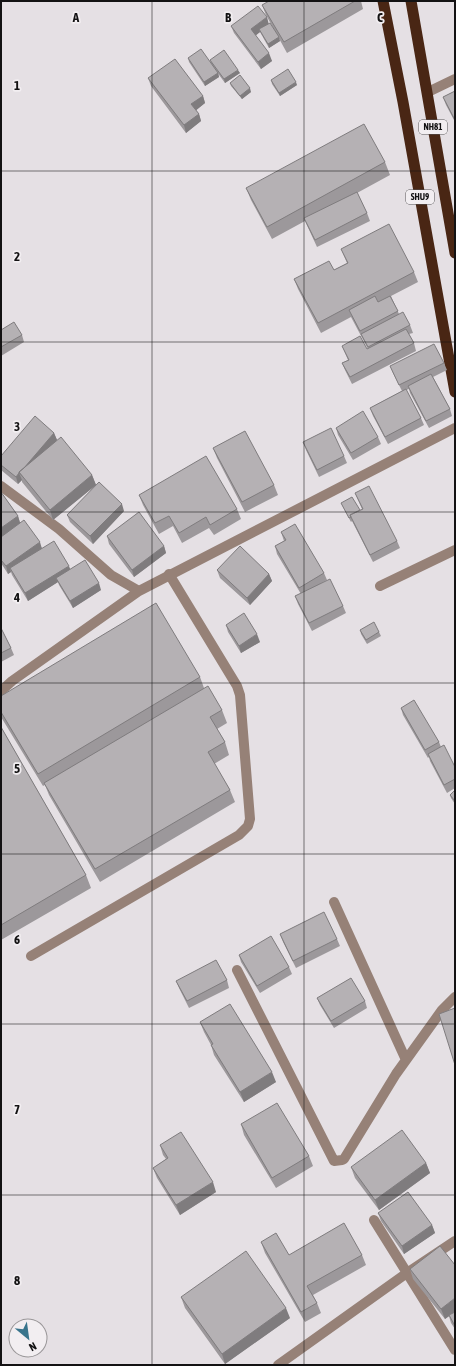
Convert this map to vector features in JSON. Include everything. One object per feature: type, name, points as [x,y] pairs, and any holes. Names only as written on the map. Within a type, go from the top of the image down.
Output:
[{"type":"highway","name":"SHU9","points":[[383,1],[406,117],[455,392]]},
{"type":"highway","name":"NH81","points":[[411,1],[455,250]]},
{"type":"street","points":[[428,92],[455,79]]},
{"type":"street","points":[[1,691],[12,681],[139,591],[169,574],[192,564],[455,428]]},
{"type":"street","points":[[1,486],[59,529],[112,575],[139,591]]},
{"type":"street","points":[[380,586],[455,550]]},
{"type":"street","points":[[32,956],[239,836],[248,826],[250,819],[240,695],[237,686],[169,574]]},
{"type":"street","points":[[334,902],[406,1060]]},
{"type":"street","points":[[236,970],[334,1161],[344,1159],[406,1060],[442,1010],[455,997]]},
{"type":"street","points":[[374,1220],[455,1350]]},
{"type":"street","points":[[278,1365],[407,1273],[455,1241]]},
{"type":"building","points":[[269,1],[355,1],[284,42],[262,5]]},
{"type":"building","points":[[258,6],[267,17],[251,29],[269,53],[258,62],[231,26]]},
{"type":"building","points":[[270,23],[279,37],[268,44],[259,29]]},
{"type":"building","points":[[201,49],[218,73],[204,82],[188,58]]},
{"type":"building","points":[[224,50],[238,70],[224,79],[210,60]]},
{"type":"building","points":[[175,59],[203,96],[191,104],[199,114],[184,125],[148,78]]},
{"type":"building","points":[[288,69],[296,82],[279,93],[271,80]]},
{"type":"building","points":[[240,75],[250,88],[240,96],[230,83]]},
{"type":"building","points":[[455,91],[455,120],[443,97]]},
{"type":"building","points":[[364,124],[385,162],[267,227],[246,188]]},
{"type":"building","points":[[357,192],[367,213],[315,240],[304,218]]},
{"type":"building","points":[[389,224],[414,272],[318,323],[294,279],[329,261],[334,270],[348,263],[341,249]]},
{"type":"building","points":[[375,296],[378,302],[390,296],[398,311],[360,331],[349,310]]},
{"type":"building","points":[[403,312],[410,325],[368,347],[361,334]]},
{"type":"building","points":[[14,322],[22,335],[1,347],[1,330]]},
{"type":"building","points":[[406,329],[414,343],[350,377],[342,363],[349,360],[342,346],[360,336],[367,349]]},
{"type":"building","points":[[434,344],[444,363],[399,385],[390,366]]},
{"type":"building","points":[[431,374],[450,409],[426,421],[408,386]]},
{"type":"building","points":[[406,389],[421,418],[385,437],[370,408]]},
{"type":"building","points":[[363,411],[378,437],[351,453],[336,428]]},
{"type":"building","points":[[35,416],[54,433],[16,477],[1,465],[1,456]]},
{"type":"building","points":[[331,428],[344,456],[317,470],[303,442]]},
{"type":"building","points":[[245,431],[274,485],[242,502],[213,448]]},
{"type":"building","points":[[61,437],[92,475],[50,510],[19,472]]},
{"type":"building","points":[[206,456],[237,509],[210,525],[206,517],[179,533],[169,516],[155,523],[139,495]]},
{"type":"building","points":[[99,482],[122,504],[90,536],[67,515]]},
{"type":"building","points":[[369,486],[397,541],[370,555],[350,515],[363,509],[355,493]]},
{"type":"building","points":[[1,492],[18,516],[1,528]]},
{"type":"building","points":[[352,497],[360,510],[350,515],[351,517],[349,518],[341,503]]},
{"type":"building","points":[[139,512],[164,546],[132,570],[107,536]]},
{"type":"building","points":[[24,520],[40,542],[6,566],[1,560],[1,537]]},
{"type":"building","points":[[295,524],[324,573],[299,588],[275,546],[286,540],[281,532]]},
{"type":"building","points":[[54,541],[69,566],[25,593],[10,568]]},
{"type":"building","points":[[240,546],[269,574],[247,598],[217,570]]},
{"type":"building","points":[[85,560],[99,583],[70,601],[56,578]]},
{"type":"building","points":[[330,579],[343,606],[309,623],[295,596]]},
{"type":"building","points":[[156,603],[200,677],[38,774],[1,712],[1,696]]},
{"type":"building","points":[[244,613],[257,634],[239,646],[226,625]]},
{"type":"building","points":[[374,622],[379,632],[366,640],[360,630]]},
{"type":"building","points":[[1,628],[11,648],[1,653]]},
{"type":"building","points":[[208,686],[222,710],[210,717],[225,742],[208,752],[230,790],[95,869],[44,783]]},
{"type":"building","points":[[414,700],[439,742],[425,750],[401,708]]},
{"type":"building","points":[[1,727],[86,875],[1,925]]},
{"type":"building","points":[[444,745],[455,767],[455,779],[444,785],[428,754]]},
{"type":"building","points":[[455,790],[455,801],[450,795]]},
{"type":"building","points":[[324,912],[337,939],[293,961],[280,934]]},
{"type":"building","points":[[271,936],[289,967],[257,986],[239,955]]},
{"type":"building","points":[[216,960],[227,980],[187,1001],[176,981]]},
{"type":"building","points":[[351,978],[365,1001],[331,1021],[317,998]]},
{"type":"building","points":[[230,1004],[272,1072],[240,1092],[211,1045],[213,1044],[200,1022]]},
{"type":"building","points":[[455,1008],[455,1065],[439,1014]]},
{"type":"building","points":[[277,1103],[309,1156],[272,1178],[241,1124]]},
{"type":"building","points":[[402,1130],[426,1163],[375,1200],[351,1167]]},
{"type":"building","points":[[181,1132],[213,1182],[176,1205],[153,1168],[168,1158],[160,1145]]},
{"type":"building","points":[[408,1192],[432,1225],[402,1246],[378,1213]]},
{"type":"building","points":[[344,1223],[362,1255],[307,1286],[317,1303],[301,1312],[261,1242],[276,1233],[289,1255]]},
{"type":"building","points":[[440,1246],[455,1265],[455,1298],[441,1309],[410,1269]]},
{"type":"building","points":[[246,1251],[286,1308],[222,1354],[181,1297]]},
{"type":"building","points":[[455,1312],[455,1326],[449,1315]]}]
